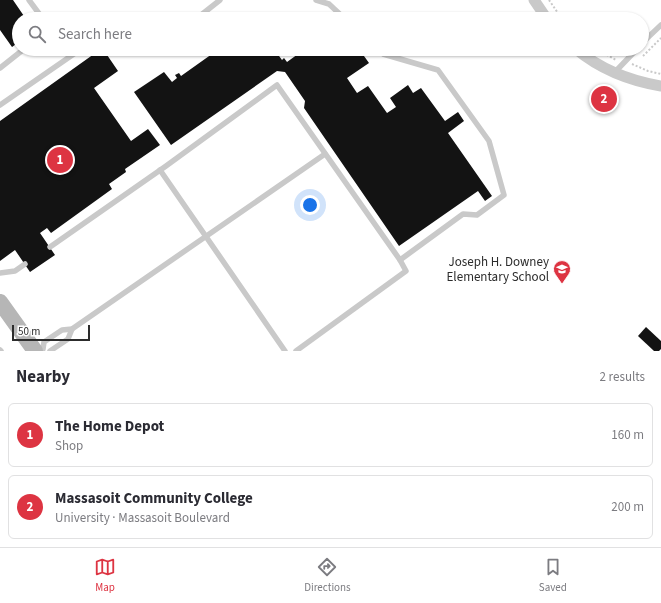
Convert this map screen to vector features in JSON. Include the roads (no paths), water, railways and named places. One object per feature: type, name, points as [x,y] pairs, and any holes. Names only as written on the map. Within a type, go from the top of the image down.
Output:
[{"type":"main road","points":[[0,302],[39,350]]},
{"type":"street","points":[[534,0],[542,12]]},
{"type":"street","points":[[586,56],[615,72],[642,82],[661,86]]},
{"type":"lane","points":[[29,0],[38,12]]},
{"type":"lane","points":[[205,12],[220,0]]},
{"type":"lane","points":[[316,0],[329,4],[338,12]]},
{"type":"lane","points":[[649,37],[661,25]]},
{"type":"lane","points":[[1,65],[14,56]]},
{"type":"lane","points":[[0,105],[72,56]]},
{"type":"lane","points":[[390,56],[438,70],[489,141],[504,195],[477,215],[463,214],[400,260]]},
{"type":"lane","points":[[615,72],[630,56]]},
{"type":"lane","points":[[50,247],[160,170],[277,85],[400,260],[406,271],[296,351]]},
{"type":"lane","points":[[72,329],[68,339],[50,351],[39,350],[44,342],[62,330],[72,329],[325,154]]},
{"type":"lane","points":[[160,170],[285,351]]},
{"type":"lane","points":[[0,273],[15,271],[22,266]]},
{"type":"place","name":"Massasoit Community College","points":[[604,99]]},
{"type":"place","name":"The Home Depot","points":[[60,160]]},
{"type":"place","name":"Joseph H. Downey Elementary School","points":[[562,284]]}]
